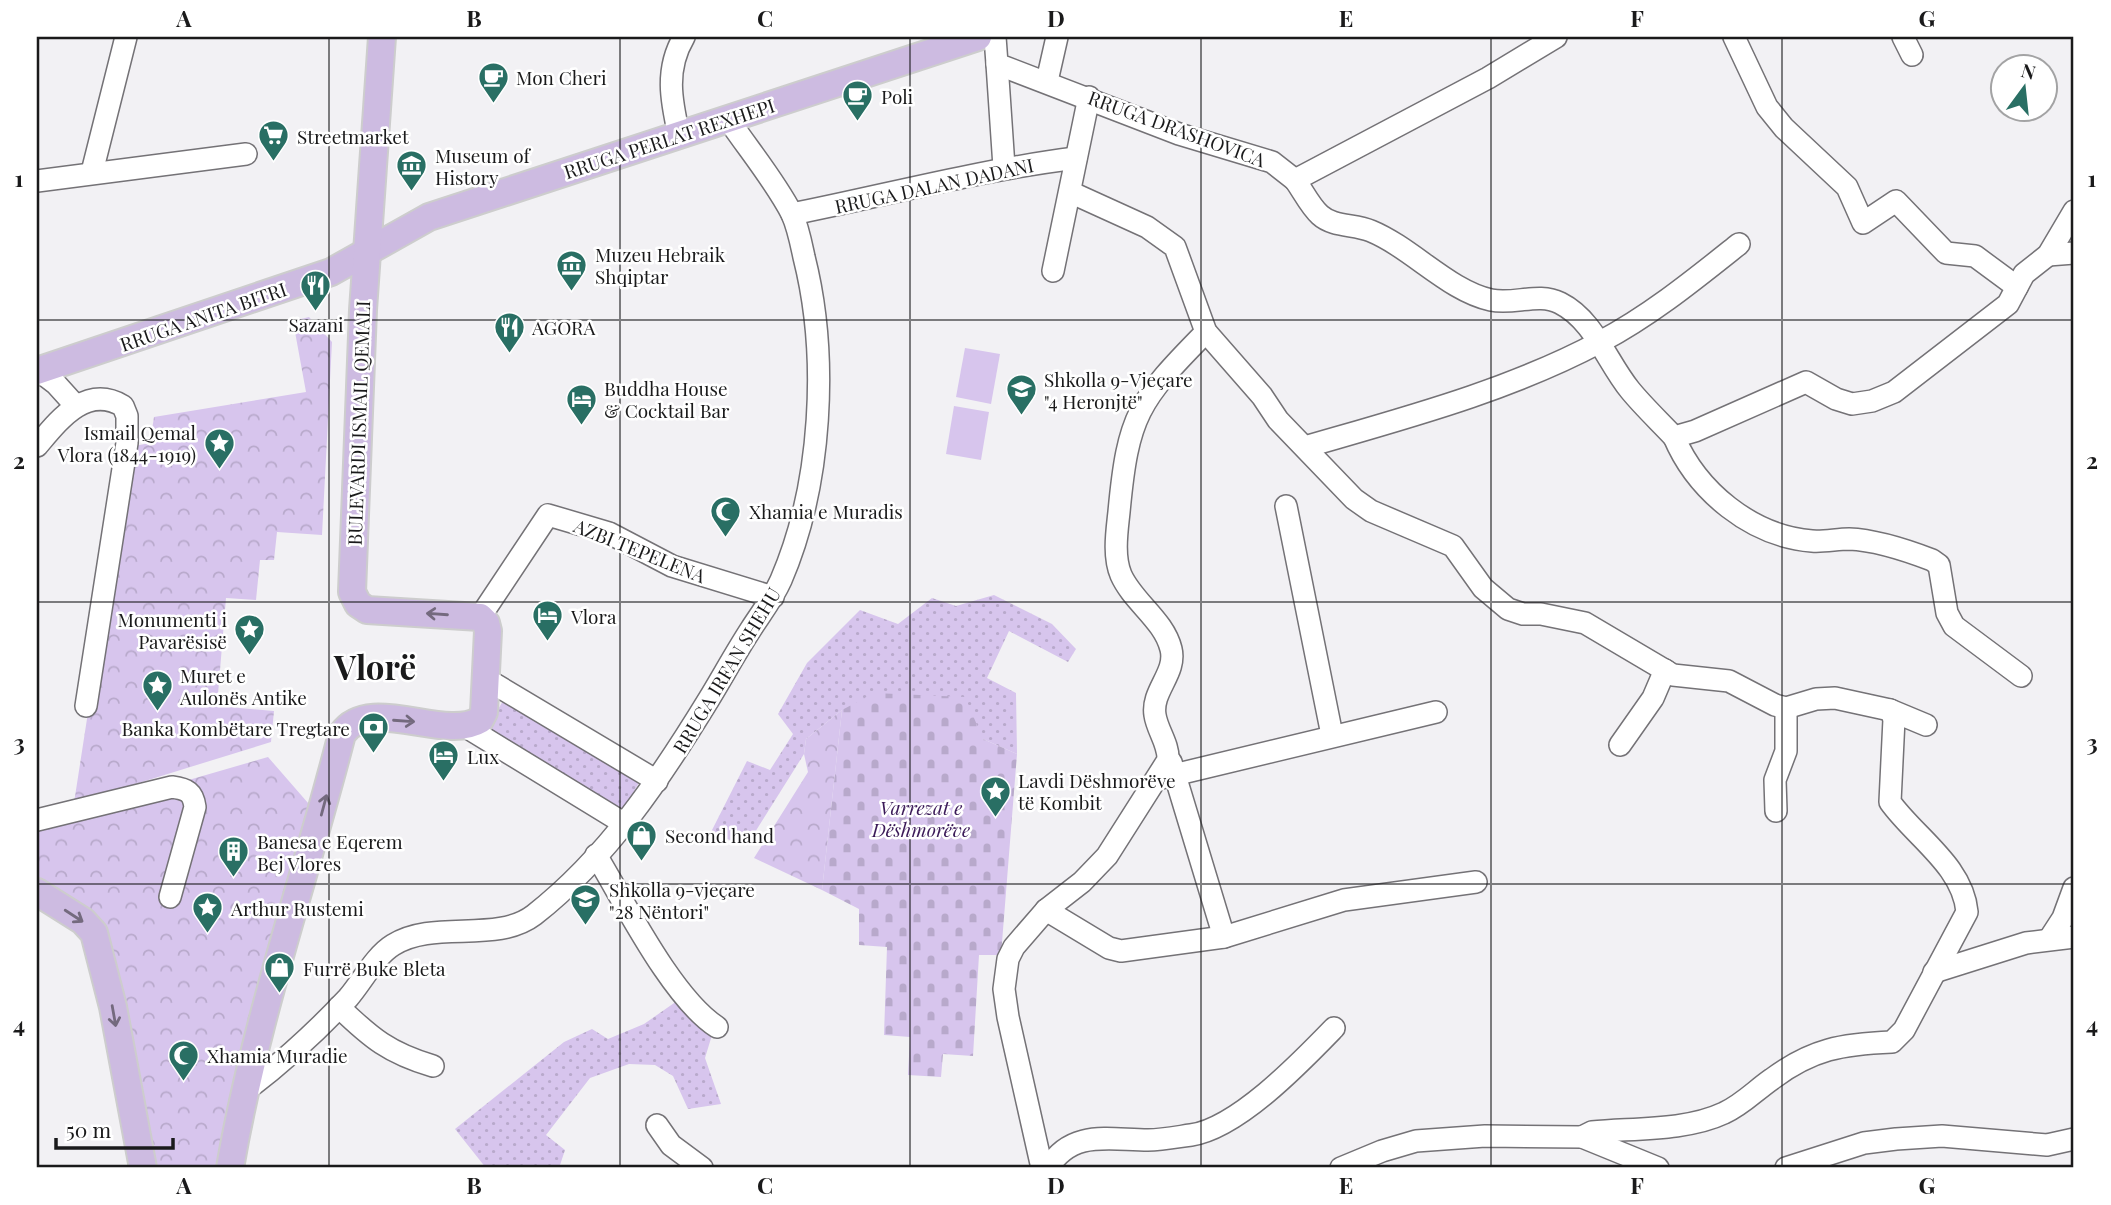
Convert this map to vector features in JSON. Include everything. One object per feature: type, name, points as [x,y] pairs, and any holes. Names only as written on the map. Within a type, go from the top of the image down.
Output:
[{"type":"main road","name":"BULEVARDI ISMAIL QEMALI","points":[[382,37],[366,254],[352,592],[358,604],[367,610],[480,617]]},
{"type":"main road","name":"RRUGA PERLAT REXHEPI","points":[[366,254],[429,217],[978,37]]},
{"type":"main road","name":"RRUGA ANITA BITRI","points":[[38,371],[331,272],[366,254]]},
{"type":"main road","points":[[230,1168],[263,1012],[301,889],[342,734],[348,725],[364,718],[463,725],[480,720],[484,712],[488,631],[486,623],[480,617]]},
{"type":"main road","points":[[37,892],[83,921],[94,933],[113,1007],[143,1168]]},
{"type":"street","points":[[92,172],[125,37]]},
{"type":"street","points":[[679,135],[670,99],[671,71],[676,51],[684,37]]},
{"type":"street","points":[[995,37],[1003,167]]},
{"type":"street","points":[[1047,81],[1058,37]]},
{"type":"street","points":[[1295,180],[1488,78],[1556,37]]},
{"type":"street","points":[[1734,37],[1767,107],[1784,128],[1847,187],[1863,223],[1896,201],[1946,253],[1975,256],[2017,287]]},
{"type":"street","name":"RRUGA DRASHOVICA","points":[[997,64],[1089,97],[1179,134],[1272,162],[1295,180],[1320,215],[1332,222],[1370,230],[1470,293],[1491,300],[1513,302],[1544,298],[1559,302],[1574,313],[1599,343],[1630,391],[1674,437],[1684,461],[1701,483],[1726,506],[1753,523],[1812,541],[1850,539],[1876,543],[1932,560],[1939,565],[1947,613],[1954,626],[2021,676]]},
{"type":"street","points":[[1053,271],[1089,97]]},
{"type":"street","name":"RRUGA IRFAN SHEHU","points":[[245,1091],[294,1052],[339,1007],[389,948],[398,942],[442,932],[512,926],[531,917],[625,824],[657,781],[773,597],[790,558],[803,508],[819,408],[811,285],[792,214],[728,119]]},
{"type":"street","points":[[37,181],[246,154]]},
{"type":"street","name":"RRUGA DALAN DADANI","points":[[792,214],[872,199],[1003,167],[1076,158]]},
{"type":"street","points":[[1070,192],[1147,227],[1175,247],[1206,332],[1262,396],[1278,420],[1354,499],[1371,511],[1453,546],[1483,588],[1501,604],[1524,614],[1541,614],[1585,623],[1665,670],[1691,678],[1729,681],[1786,708],[1816,699],[1835,698],[1890,710],[1926,725]]},
{"type":"street","points":[[1674,437],[1715,423],[1806,382],[1836,399],[1852,404],[1872,401],[1894,391],[1991,320],[2008,304],[2024,274],[2048,255],[2074,211]]},
{"type":"street","points":[[1305,447],[1490,391],[1599,343],[1658,307],[1739,244]]},
{"type":"street","points":[[2048,255],[2074,253]]},
{"type":"street","points":[[1206,332],[1160,378],[1143,402],[1125,452],[1118,519],[1119,571],[1170,646],[1170,668],[1154,705],[1155,716],[1167,769],[1224,937]]},
{"type":"street","points":[[38,371],[56,384],[75,405]]},
{"type":"street","points":[[37,446],[75,405],[100,398],[113,400],[123,406],[128,428],[86,706]]},
{"type":"street","points":[[1286,506],[1332,735]]},
{"type":"street","name":"AZBI TEPELENA","points":[[480,617],[548,515],[608,533],[672,566],[773,597]]},
{"type":"street","points":[[1620,745],[1653,698],[1665,670]]},
{"type":"street","points":[[486,679],[657,781]]},
{"type":"street","points":[[1776,810],[1775,780],[1786,751],[1786,708]]},
{"type":"street","points":[[1582,1138],[1592,1132],[1681,1123],[1724,1113],[1772,1078],[1821,1050],[1846,1044],[1892,1042],[1904,1030],[1964,922],[1966,901],[1943,860],[1890,802],[1894,719],[1890,710]]},
{"type":"street","points":[[1042,1168],[1004,989],[1008,959],[1014,947],[1046,910],[1095,870],[1167,769],[1436,712]]},
{"type":"street","points":[[463,725],[625,824]]},
{"type":"street","points":[[37,820],[172,787],[186,789],[192,794],[195,807],[170,897]]},
{"type":"street","points":[[596,855],[661,961],[703,1018],[717,1027]]},
{"type":"street","points":[[1046,910],[1110,948],[1121,951],[1224,937],[1344,900],[1476,882]]},
{"type":"street","points":[[2050,938],[2063,918],[2074,888]]},
{"type":"street","points":[[1934,972],[1998,950],[2050,938],[2074,937]]},
{"type":"street","points":[[339,1007],[384,1048],[401,1057],[433,1066]]},
{"type":"street","points":[[1048,1168],[1062,1150],[1088,1138],[1153,1140],[1196,1134],[1219,1127],[1298,1066],[1334,1028]]},
{"type":"street","points":[[657,1125],[671,1146],[702,1168]]},
{"type":"street","points":[[1786,1168],[1864,1143],[1896,1139],[1942,1136],[2048,1145],[2074,1139]]},
{"type":"street","points":[[1341,1168],[1382,1150],[1437,1138],[1582,1138],[1658,1168]]},
{"type":"green space","points":[[309,317],[332,342],[322,535],[277,532],[274,560],[260,560],[256,600],[226,598],[217,706],[274,711],[271,742],[74,803],[129,447],[150,443],[154,417],[306,392],[293,321]]},
{"type":"green space","points":[[965,348],[1000,354],[991,404],[956,397]]},
{"type":"green space","points":[[954,406],[989,412],[981,460],[946,454]]},
{"type":"green space","points":[[994,595],[1052,624],[1076,649],[1068,662],[1009,631],[987,678],[1016,693],[1017,754],[983,739],[842,710],[806,739],[804,754],[747,845],[710,834],[747,761],[770,770],[793,734],[778,714],[807,663],[860,610],[898,624],[932,598],[956,606]]},
{"type":"green space","name":"Varrezat e Dëshmorëve","points":[[874,693],[965,697],[983,739],[1017,754],[1001,955],[979,955],[973,1056],[943,1054],[941,1077],[908,1075],[910,1037],[884,1035],[887,947],[859,945],[859,909],[822,890],[842,710]]},
{"type":"green space","points":[[504,699],[640,781],[621,813],[485,732]]},
{"type":"green space","points":[[842,710],[822,890],[754,858],[808,772],[804,754],[806,739]]},
{"type":"green space","points":[[268,757],[315,811],[223,1168],[158,1168],[99,926],[37,882],[37,824]]},
{"type":"green space","points":[[677,1001],[712,1035],[705,1058],[721,1104],[688,1109],[673,1076],[655,1065],[629,1064],[590,1078],[546,1135],[565,1150],[559,1168],[486,1168],[455,1129],[564,1042],[592,1029],[608,1039],[644,1024]]},
{"type":"place","name":"Mon Cheri","points":[[493,104]]},
{"type":"place","name":"Poli","points":[[858,123]]},
{"type":"place","name":"Streetmarket","points":[[274,163]]},
{"type":"place","name":"Museum of History","points":[[412,193]]},
{"type":"place","name":"Muzeu Hebraik Shqiptar","points":[[572,292]]},
{"type":"place","name":"Sazani","points":[[316,312]]},
{"type":"place","name":"AGORA","points":[[509,354]]},
{"type":"place","name":"Shkolla 9-Vjeçare \"4 Heronjtë\"","points":[[1021,417]]},
{"type":"place","name":"Buddha House & Cocktail Bar","points":[[581,426]]},
{"type":"place","name":"Ismail Qemal Vlora (1844-1919)","points":[[219,470]]},
{"type":"place","name":"Xhamia e Muradis","points":[[726,538]]},
{"type":"place","name":"Vlora","points":[[548,643]]},
{"type":"place","name":"Monumenti i Pavarësisë","points":[[250,657]]},
{"type":"place","name":"Muret e Aulonës Antike","points":[[157,713]]},
{"type":"place","name":"Banka Kombëtare Tregtare","points":[[373,755]]},
{"type":"place","name":"Lux","points":[[444,783]]},
{"type":"place","name":"Lavdi Dëshmorëve të Kombit","points":[[995,818]]},
{"type":"place","name":"Second hand","points":[[642,862]]},
{"type":"place","name":"Banesa e Eqerem Bej Vlores","points":[[234,879]]},
{"type":"place","name":"Shkolla 9-vjeçare \"28 Nëntori\"","points":[[586,927]]},
{"type":"place","name":"Arthur Rustemi","points":[[208,935]]},
{"type":"place","name":"Furrë Buke Bleta","points":[[280,995]]},
{"type":"place","name":"Xhamia Muradie","points":[[184,1082]]},
{"type":"district","name":"Vlorë","points":[[375,666]]}]
